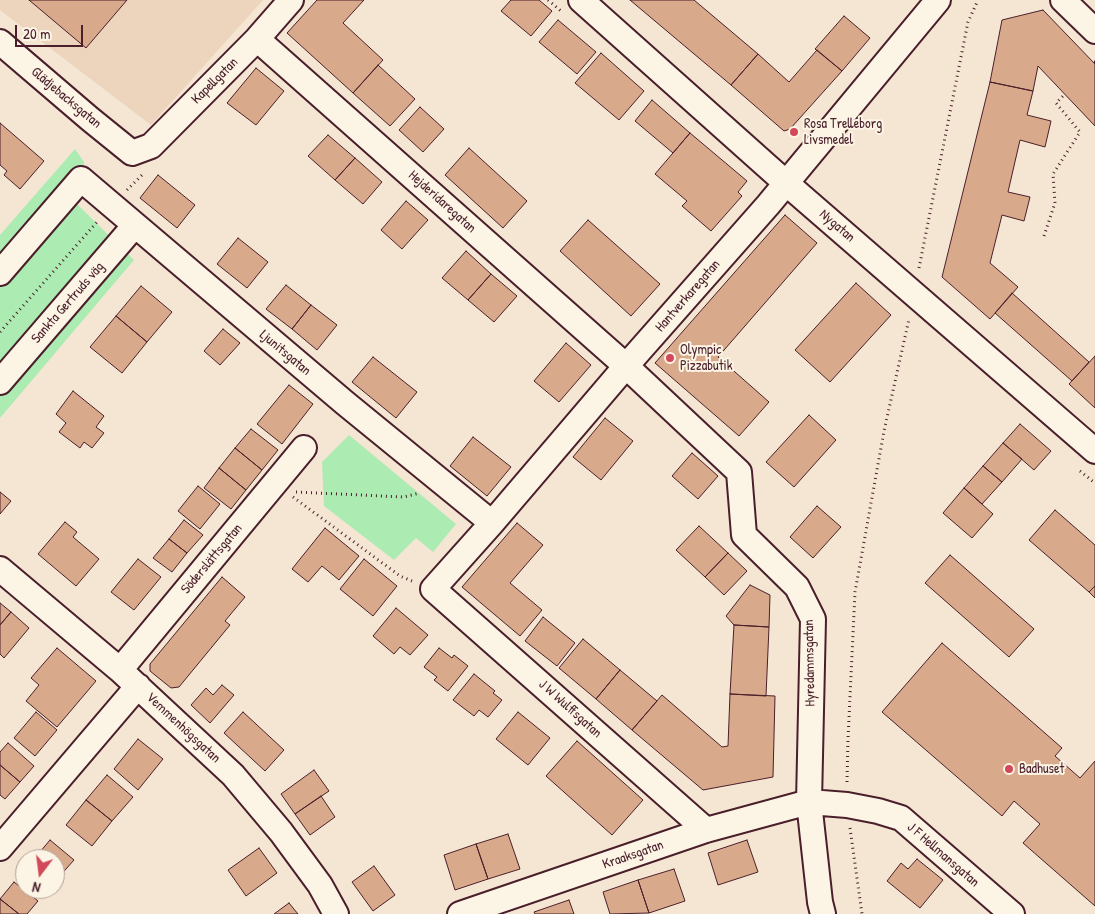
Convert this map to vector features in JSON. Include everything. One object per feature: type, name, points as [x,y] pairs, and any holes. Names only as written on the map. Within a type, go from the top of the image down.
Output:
[{"type":"street","name":"Kapellgatan","points":[[141,150],[257,39],[291,0]]},
{"type":"street","name":"Nygatan","points":[[581,0],[786,183],[1095,451]]},
{"type":"street","name":"Hantverkaregatan","points":[[434,589],[786,183],[938,0]]},
{"type":"street","points":[[1063,0],[1095,31]]},
{"type":"street","name":"Hejderidaregatan","points":[[257,39],[626,366]]},
{"type":"street","name":"Glädjebacksgatan","points":[[0,42],[90,119],[141,150]]},
{"type":"street","name":"Ljunitsgatan","points":[[0,273],[81,179],[345,403],[492,523]]},
{"type":"street","name":"Sankta Gertruds väg","points":[[0,382],[135,225]]},
{"type":"street","name":"Hyredammsgatan","points":[[626,366],[739,472],[744,535],[797,587],[812,620],[809,802],[822,914]]},
{"type":"street","name":"Söderslättsgatan","points":[[120,670],[304,448]]},
{"type":"street","name":"Vemmenhögsgatan","points":[[0,569],[120,670],[233,775],[281,832],[320,886],[336,914]]},
{"type":"street","name":"J W Wulffsgatan","points":[[434,589],[706,830]]},
{"type":"street","points":[[0,848],[138,686]]},
{"type":"street","name":"J F Hellmansgatan","points":[[809,802],[878,811],[900,818],[1012,914]]},
{"type":"street","name":"Kraaksgatan","points":[[460,914],[706,830],[809,802]]},
{"type":"path","points":[[862,914],[847,806],[848,738],[855,592],[884,431],[914,293],[968,22],[978,0]]},
{"type":"path","points":[[1044,236],[1055,204],[1053,174],[1080,132],[1056,103],[1064,95]]},
{"type":"path","points":[[0,332],[112,205],[146,171],[141,150]]},
{"type":"path","points":[[434,589],[400,576],[286,492],[404,497],[446,485]]},
{"type":"shaded area","points":[[0,0],[263,0],[151,125],[0,10]]},
{"type":"green space","points":[[75,149],[84,162],[76,203],[134,260],[0,418],[0,235]]},
{"type":"green space","points":[[349,435],[456,524],[433,552],[416,538],[394,560],[324,506],[322,462]]},
{"type":"building","points":[[29,0],[127,0],[86,48]]},
{"type":"building","points":[[317,0],[364,0],[343,23],[383,60],[353,93],[287,33]]},
{"type":"building","points":[[511,0],[539,0],[552,11],[531,36],[501,11]]},
{"type":"building","points":[[630,0],[694,0],[758,54],[731,85]]},
{"type":"building","points":[[1043,10],[1095,64],[1095,126],[1038,66],[1033,91],[990,82],[1002,20]]},
{"type":"building","points":[[844,16],[870,38],[842,71],[815,49]]},
{"type":"building","points":[[558,20],[596,52],[577,74],[539,42]]},
{"type":"building","points":[[817,50],[842,71],[790,129],[784,131],[731,85],[758,54],[789,82]]},
{"type":"building","points":[[601,53],[644,91],[619,120],[575,83]]},
{"type":"building","points":[[378,65],[415,99],[390,126],[353,93]]},
{"type":"building","points":[[256,68],[284,91],[256,125],[227,103]]},
{"type":"building","points":[[990,82],[1033,91],[1027,115],[1051,121],[1045,147],[1020,140],[1008,192],[1030,197],[1024,221],[1002,215],[990,263],[1018,287],[990,319],[942,277]]},
{"type":"building","points":[[652,100],[690,133],[673,153],[635,121]]},
{"type":"building","points":[[420,107],[444,129],[423,152],[399,130]]},
{"type":"building","points":[[0,123],[44,161],[20,189],[4,175],[7,171],[0,165]]},
{"type":"building","points":[[690,133],[747,181],[738,192],[742,196],[711,231],[682,206],[687,201],[655,174]]},
{"type":"building","points":[[328,135],[355,158],[335,180],[308,156]]},
{"type":"building","points":[[469,148],[527,201],[503,228],[445,175]]},
{"type":"building","points":[[355,158],[382,182],[363,204],[335,180]]},
{"type":"building","points":[[158,175],[195,205],[177,228],[140,198]]},
{"type":"building","points":[[406,201],[428,220],[402,249],[381,230]]},
{"type":"building","points":[[785,215],[817,243],[718,357],[769,402],[739,436],[655,363]]},
{"type":"building","points":[[588,220],[660,284],[631,316],[560,251]]},
{"type":"building","points":[[238,238],[268,262],[247,288],[217,264]]},
{"type":"building","points":[[466,251],[491,274],[468,300],[442,278]]},
{"type":"building","points":[[491,274],[517,296],[494,322],[468,300]]},
{"type":"building","points":[[856,283],[891,315],[830,382],[795,350]]},
{"type":"building","points":[[286,285],[311,305],[292,329],[266,309]]},
{"type":"building","points":[[141,286],[172,312],[147,342],[116,316]]},
{"type":"building","points":[[1012,293],[1089,362],[1072,381],[995,313]]},
{"type":"building","points":[[311,305],[337,325],[317,350],[292,329]]},
{"type":"building","points":[[116,316],[147,342],[122,373],[90,347]]},
{"type":"building","points":[[223,329],[240,343],[220,365],[204,351]]},
{"type":"building","points":[[566,343],[591,365],[559,402],[534,381]]},
{"type":"building","points":[[1095,356],[1095,408],[1069,384]]},
{"type":"building","points":[[373,357],[417,392],[396,418],[352,382]]},
{"type":"building","points":[[289,385],[313,404],[282,444],[257,424]]},
{"type":"building","points":[[73,391],[104,416],[96,427],[104,433],[92,448],[84,442],[80,448],[59,432],[66,423],[56,414]]},
{"type":"building","points":[[809,415],[836,440],[794,487],[766,462]]},
{"type":"building","points":[[605,418],[633,441],[601,480],[573,457]]},
{"type":"building","points":[[1020,424],[1051,451],[1034,470],[1003,443]]},
{"type":"building","points":[[251,429],[278,450],[262,470],[235,448]]},
{"type":"building","points":[[473,437],[511,467],[487,496],[450,466]]},
{"type":"building","points":[[1003,443],[1022,459],[1002,482],[983,466]]},
{"type":"building","points":[[235,448],[262,470],[246,490],[219,468]]},
{"type":"building","points":[[692,453],[718,476],[698,499],[672,476]]},
{"type":"building","points":[[983,466],[1002,482],[982,504],[964,488]]},
{"type":"building","points":[[219,468],[246,490],[231,509],[204,488]]},
{"type":"building","points":[[198,486],[220,504],[200,529],[178,511]]},
{"type":"building","points":[[964,488],[993,514],[972,538],[943,513]]},
{"type":"building","points":[[0,492],[11,501],[0,514]]},
{"type":"building","points":[[817,506],[841,527],[813,558],[790,537]]},
{"type":"building","points":[[1055,510],[1095,545],[1095,586],[1089,592],[1029,540]]},
{"type":"building","points":[[184,520],[203,535],[187,553],[169,539]]},
{"type":"building","points":[[65,522],[77,532],[73,537],[99,559],[76,586],[38,554]]},
{"type":"building","points":[[517,523],[543,545],[510,583],[542,610],[520,636],[462,587]]},
{"type":"building","points":[[699,526],[728,553],[705,577],[676,550]]},
{"type":"building","points":[[325,528],[359,556],[339,580],[322,566],[308,582],[292,569]]},
{"type":"building","points":[[169,539],[187,553],[172,572],[153,558]]},
{"type":"building","points":[[728,553],[747,571],[724,595],[705,577]]},
{"type":"building","points":[[950,555],[1034,629],[1009,657],[925,583]]},
{"type":"building","points":[[138,559],[161,577],[134,610],[111,592]]},
{"type":"building","points":[[364,559],[397,586],[373,616],[340,589]]},
{"type":"building","points":[[222,577],[245,597],[225,621],[230,625],[179,687],[171,688],[150,671],[150,664]]},
{"type":"building","points":[[750,585],[770,595],[769,627],[734,625],[726,616]]},
{"type":"building","points":[[1095,586],[1095,598],[1089,592]]},
{"type":"building","points":[[0,603],[11,612],[0,625]]},
{"type":"building","points":[[396,608],[428,635],[410,655],[400,647],[394,654],[373,636]]},
{"type":"building","points":[[11,612],[29,628],[4,658],[0,654],[0,625]]},
{"type":"building","points":[[543,617],[575,643],[557,666],[525,641]]},
{"type":"building","points":[[734,625],[769,627],[766,696],[730,694]]},
{"type":"building","points":[[583,639],[620,670],[596,699],[559,668]]},
{"type":"building","name":"Badhuset","points":[[942,643],[1062,748],[1055,756],[1080,778],[1095,761],[1095,906],[1023,843],[1040,824],[1014,801],[1002,816],[882,712]]},
{"type":"building","points":[[57,648],[96,681],[57,727],[26,701],[39,685],[31,678]]},
{"type":"building","points":[[439,648],[452,658],[454,655],[468,666],[448,691],[434,680],[437,677],[424,667]]},
{"type":"building","points":[[620,670],[657,701],[632,730],[596,699]]},
{"type":"building","points":[[474,674],[495,691],[493,693],[502,700],[488,717],[479,710],[474,716],[453,700]]},
{"type":"building","points":[[222,685],[234,695],[210,723],[191,705],[206,688],[213,695]]},
{"type":"building","points":[[730,694],[775,696],[773,777],[703,790],[632,730],[662,695],[722,747],[728,746]]},
{"type":"building","points":[[36,712],[57,730],[35,756],[14,738]]},
{"type":"building","points":[[243,712],[284,750],[265,771],[224,733]]},
{"type":"building","points":[[518,712],[550,738],[528,765],[496,739]]},
{"type":"building","points":[[138,739],[163,759],[138,790],[114,769]]},
{"type":"building","points":[[577,741],[643,800],[612,835],[546,776]]},
{"type":"building","points":[[8,743],[34,766],[20,782],[0,765],[0,752]]},
{"type":"building","points":[[0,765],[20,782],[5,799],[0,795]]},
{"type":"building","points":[[314,770],[329,791],[295,814],[281,794]]},
{"type":"building","points":[[107,775],[133,797],[112,821],[86,800]]},
{"type":"building","points":[[321,796],[335,817],[310,835],[295,814]]},
{"type":"building","points":[[86,800],[112,821],[92,846],[66,825]]},
{"type":"building","points":[[508,834],[520,869],[488,879],[476,844]]},
{"type":"building","points":[[50,840],[61,849],[42,849]]},
{"type":"building","points":[[747,840],[758,872],[718,885],[708,853]]},
{"type":"building","points":[[476,844],[488,879],[455,890],[444,855]]},
{"type":"building","points":[[259,848],[277,873],[246,896],[228,870]]},
{"type":"building","points":[[65,852],[74,860],[65,870]]},
{"type":"building","points":[[917,859],[943,880],[920,908],[887,881],[901,863],[908,869]]},
{"type":"building","points":[[374,866],[395,895],[373,911],[352,882]]},
{"type":"building","points":[[674,869],[685,901],[649,913],[638,880]]},
{"type":"building","points":[[638,880],[649,913],[610,914],[603,892]]},
{"type":"building","points":[[14,882],[15,899],[35,899],[38,901],[27,914],[19,914],[0,899]]},
{"type":"building","points":[[0,899],[19,914],[0,914]]},
{"type":"building","points":[[569,900],[574,914],[535,914],[534,912]]},
{"type":"building","points":[[289,903],[298,914],[274,914]]},
{"type":"place","name":"Rosa Trelleborg Livsmedel","points":[[794,132]]},
{"type":"place","name":"Olympic Pizzabutik","points":[[670,358]]},
{"type":"place","name":"Badhuset","points":[[1009,769]]}]
